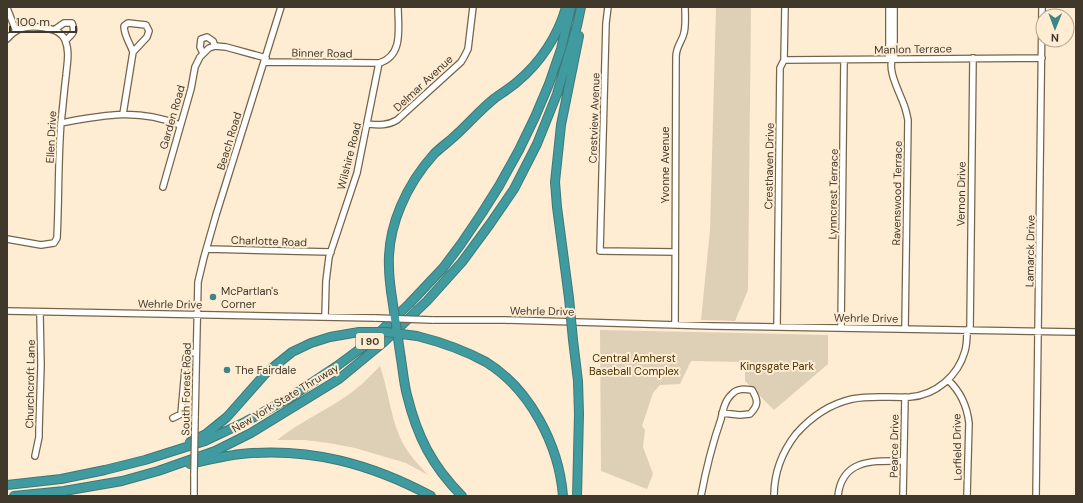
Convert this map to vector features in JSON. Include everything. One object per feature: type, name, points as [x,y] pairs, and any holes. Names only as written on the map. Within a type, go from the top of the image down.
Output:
[{"type":"highway","points":[[462,496],[448,482],[424,447],[414,423],[408,401],[391,291],[389,266],[395,223],[406,194],[435,153],[494,99],[518,82],[537,62],[549,47],[558,30],[566,7]]},
{"type":"highway","name":"New York State Thruway","points":[[7,485],[62,479],[105,470],[145,460],[205,441],[245,422],[289,398],[368,343],[409,304],[443,268],[486,206],[519,150],[550,84],[559,56],[571,7]]},
{"type":"highway","points":[[577,496],[579,452],[578,381],[555,182],[561,125],[580,28],[582,7]]},
{"type":"highway","name":"New York State Thruway","points":[[14,496],[41,494],[122,481],[158,471],[215,451],[251,433],[339,379],[384,342],[427,301],[462,262],[514,189],[537,144],[557,94],[582,7]]},
{"type":"highway","points":[[173,451],[206,434],[220,423],[266,373],[292,352],[311,343],[330,337],[360,332],[386,332],[417,336],[443,343],[486,363],[504,376],[531,405],[540,421],[558,463],[563,496]]},
{"type":"highway","points":[[158,471],[241,454],[284,452],[338,460],[364,466],[390,476],[431,496]]},
{"type":"street","name":"Beach Road","points":[[198,282],[216,215],[281,7]]},
{"type":"street","points":[[379,63],[387,60],[398,44],[398,7]]},
{"type":"street","name":"Delmar Avenue","points":[[367,124],[382,125],[392,123],[397,120],[461,62],[468,49],[473,7]]},
{"type":"street","name":"Crestview Avenue","points":[[608,7],[606,23],[600,251],[675,252]]},
{"type":"street","name":"Yvonne Avenue","points":[[675,325],[676,57],[677,47],[685,31],[686,7]]},
{"type":"street","name":"Cresthaven Drive","points":[[777,327],[780,68],[784,60],[785,7]]},
{"type":"street","name":"Ravenswood Terrace","points":[[889,7],[892,28]]},
{"type":"street","name":"Ravenswood Terrace","points":[[894,7],[889,56],[892,60],[891,70],[894,81],[905,107],[908,120],[905,329]]},
{"type":"street","name":"Lamarck Drive","points":[[1036,496],[1042,7]]},
{"type":"street","points":[[7,8],[16,31]]},
{"type":"street","points":[[7,40],[16,31],[26,27],[34,26],[50,28],[63,36],[66,40],[73,34],[74,29],[72,24],[64,23],[54,30]]},
{"type":"street","points":[[123,114],[133,52],[124,32],[124,26],[128,23],[146,25],[149,31],[147,37],[133,52]]},
{"type":"street","name":"Garden Road","points":[[163,187],[191,89],[195,66],[203,53],[200,47],[201,39],[207,36],[213,41],[215,46],[226,47],[265,60]]},
{"type":"street","name":"Ellen Drive","points":[[7,239],[41,245],[54,243],[56,238],[61,123],[68,55],[66,40]]},
{"type":"street","points":[[203,53],[209,48],[215,46]]},
{"type":"street","name":"Vernon Drive","points":[[948,380],[954,374],[963,359],[969,330],[973,58]]},
{"type":"street","name":"Manlon Terrace","points":[[784,60],[1042,58]]},
{"type":"street","name":"Binner Road","points":[[265,60],[379,63]]},
{"type":"street","name":"Lynncrest Terrace","points":[[841,328],[844,60]]},
{"type":"street","name":"Wilshire Road","points":[[325,317],[326,281],[331,252],[357,173],[379,63]]},
{"type":"street","points":[[61,123],[107,115],[123,114],[146,115],[168,120],[180,125]]},
{"type":"street","name":"Charlotte Road","points":[[206,249],[331,252]]},
{"type":"street","name":"South Forest Road","points":[[194,496],[198,282]]},
{"type":"street","name":"Wehrle Drive","points":[[7,311],[1076,332]]},
{"type":"street","name":"Churchcroft Lane","points":[[35,456],[39,437],[41,365],[39,312]]},
{"type":"street","points":[[172,418],[181,414],[186,358],[190,353],[196,352]]},
{"type":"street","points":[[774,496],[775,482],[779,466],[788,447],[800,430],[818,414],[834,405],[851,400],[868,397],[919,396],[941,386],[948,380]]},
{"type":"street","name":"Lorfield Drive","points":[[948,380],[960,394],[968,415],[967,496]]},
{"type":"street","points":[[701,496],[710,454],[722,413],[726,400],[732,392],[742,389],[752,390],[757,398],[756,408],[750,414],[740,415],[722,413]]},
{"type":"street","name":"Pearce Drive","points":[[903,496],[905,397]]},
{"type":"street","points":[[838,496],[844,478],[858,466],[870,462],[903,461]]},
{"type":"green space","points":[[716,7],[751,7],[748,290],[735,321],[701,320],[710,230]]},
{"type":"green space","name":"Central Amherst Baseball Complex","points":[[600,330],[828,335],[828,364],[774,410],[745,381],[745,362],[691,361],[680,384],[660,385],[653,393],[642,426],[645,430],[643,447],[653,474],[647,489],[601,471]]},
{"type":"green space","points":[[380,366],[393,418],[402,441],[428,475],[406,463],[355,448],[304,440],[277,440],[293,428],[350,394]]},
{"type":"place","name":"McPartlan's Corner","points":[[213,297]]},
{"type":"place","name":"The Fairdale","points":[[227,370]]},
{"type":"park label","name":"Kingsgate Park","points":[[777,366]]}]
